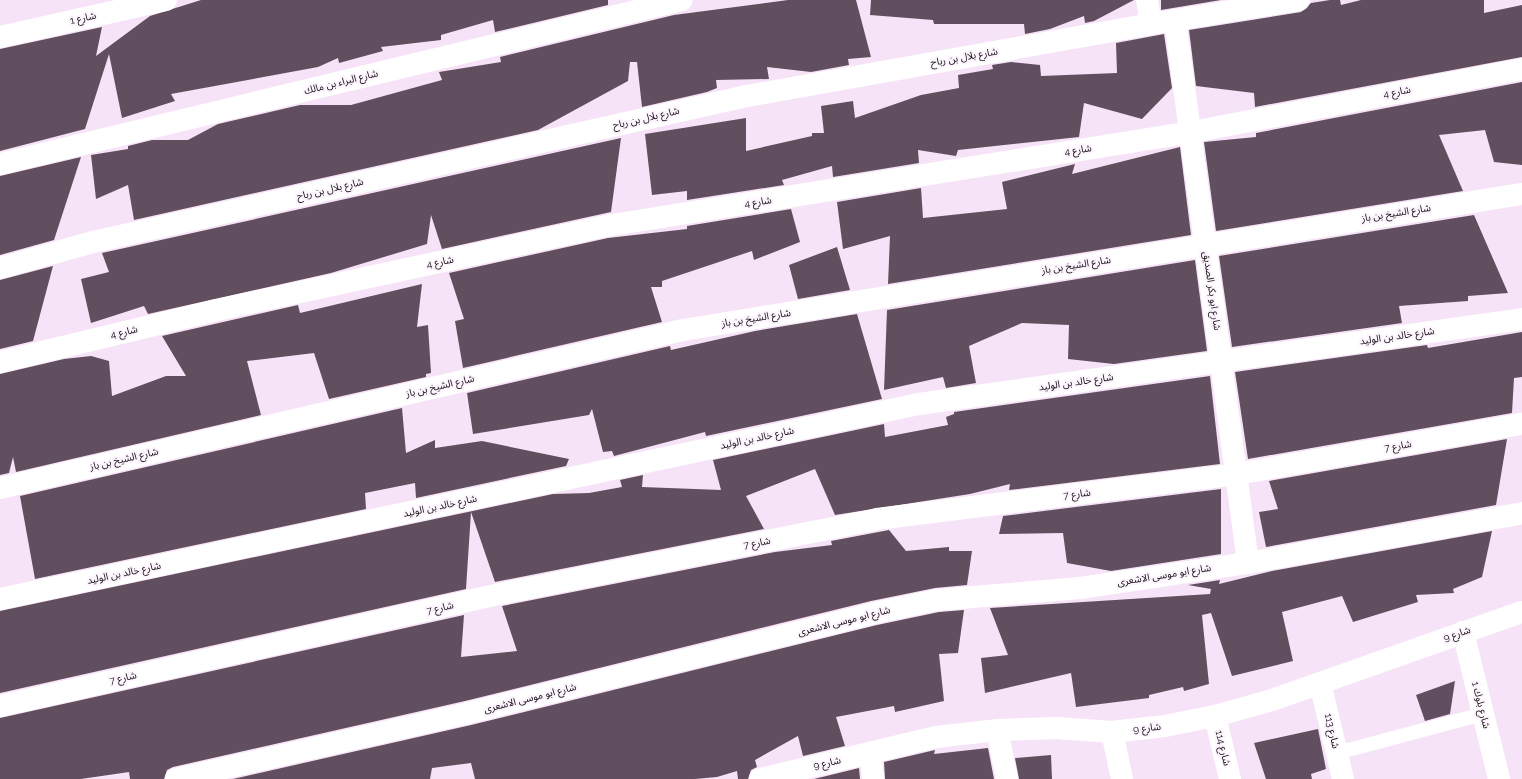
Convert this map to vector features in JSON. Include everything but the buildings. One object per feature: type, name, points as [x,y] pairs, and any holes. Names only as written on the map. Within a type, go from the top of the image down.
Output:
[{"type":"street","name":"شارع 1","points":[[0,37],[166,0]]},
{"type":"street","name":"شارع البراء بن مالك","points":[[0,164],[682,0]]},
{"type":"street","points":[[1147,0],[1150,24]]},
{"type":"street","name":"شارع بلال بن رباح","points":[[0,268],[93,242],[747,96],[1150,24],[1299,0]]},
{"type":"street","name":"شارع ابو بكر الصديق","points":[[1175,20],[1192,132],[1248,562]]},
{"type":"street","name":"شارع 4","points":[[0,362],[217,310],[606,226],[1192,132],[1522,69]]},
{"type":"street","name":"شارع الشيخ بن باز","points":[[0,488],[683,330],[1206,244],[1522,194]]},
{"type":"street","name":"شارع خالد بن الوليد","points":[[0,599],[919,404],[1522,319]]},
{"type":"street","name":"شارع 7","points":[[0,706],[504,594],[877,519],[1237,474],[1522,424]]},
{"type":"street","name":"شارع ابو موسى الاشعرى","points":[[176,779],[460,715],[930,601],[1080,588],[1248,562],[1522,513]]},
{"type":"street","name":"شارع 9","points":[[760,779],[936,737],[997,730],[1057,728],[1112,732],[1215,716],[1320,683],[1522,612]]},
{"type":"street","name":"شارع بلوك 1","points":[[1463,632],[1499,779]]},
{"type":"street","name":"شارع 113","points":[[1320,683],[1343,779]]},
{"type":"street","name":"شارع 114","points":[[1215,716],[1230,779]]},
{"type":"street","points":[[997,730],[1007,779]]},
{"type":"street","points":[[1112,732],[1122,779]]},
{"type":"street","points":[[870,753],[873,779]]},
{"type":"lane","points":[[1337,753],[1483,714]]}]
